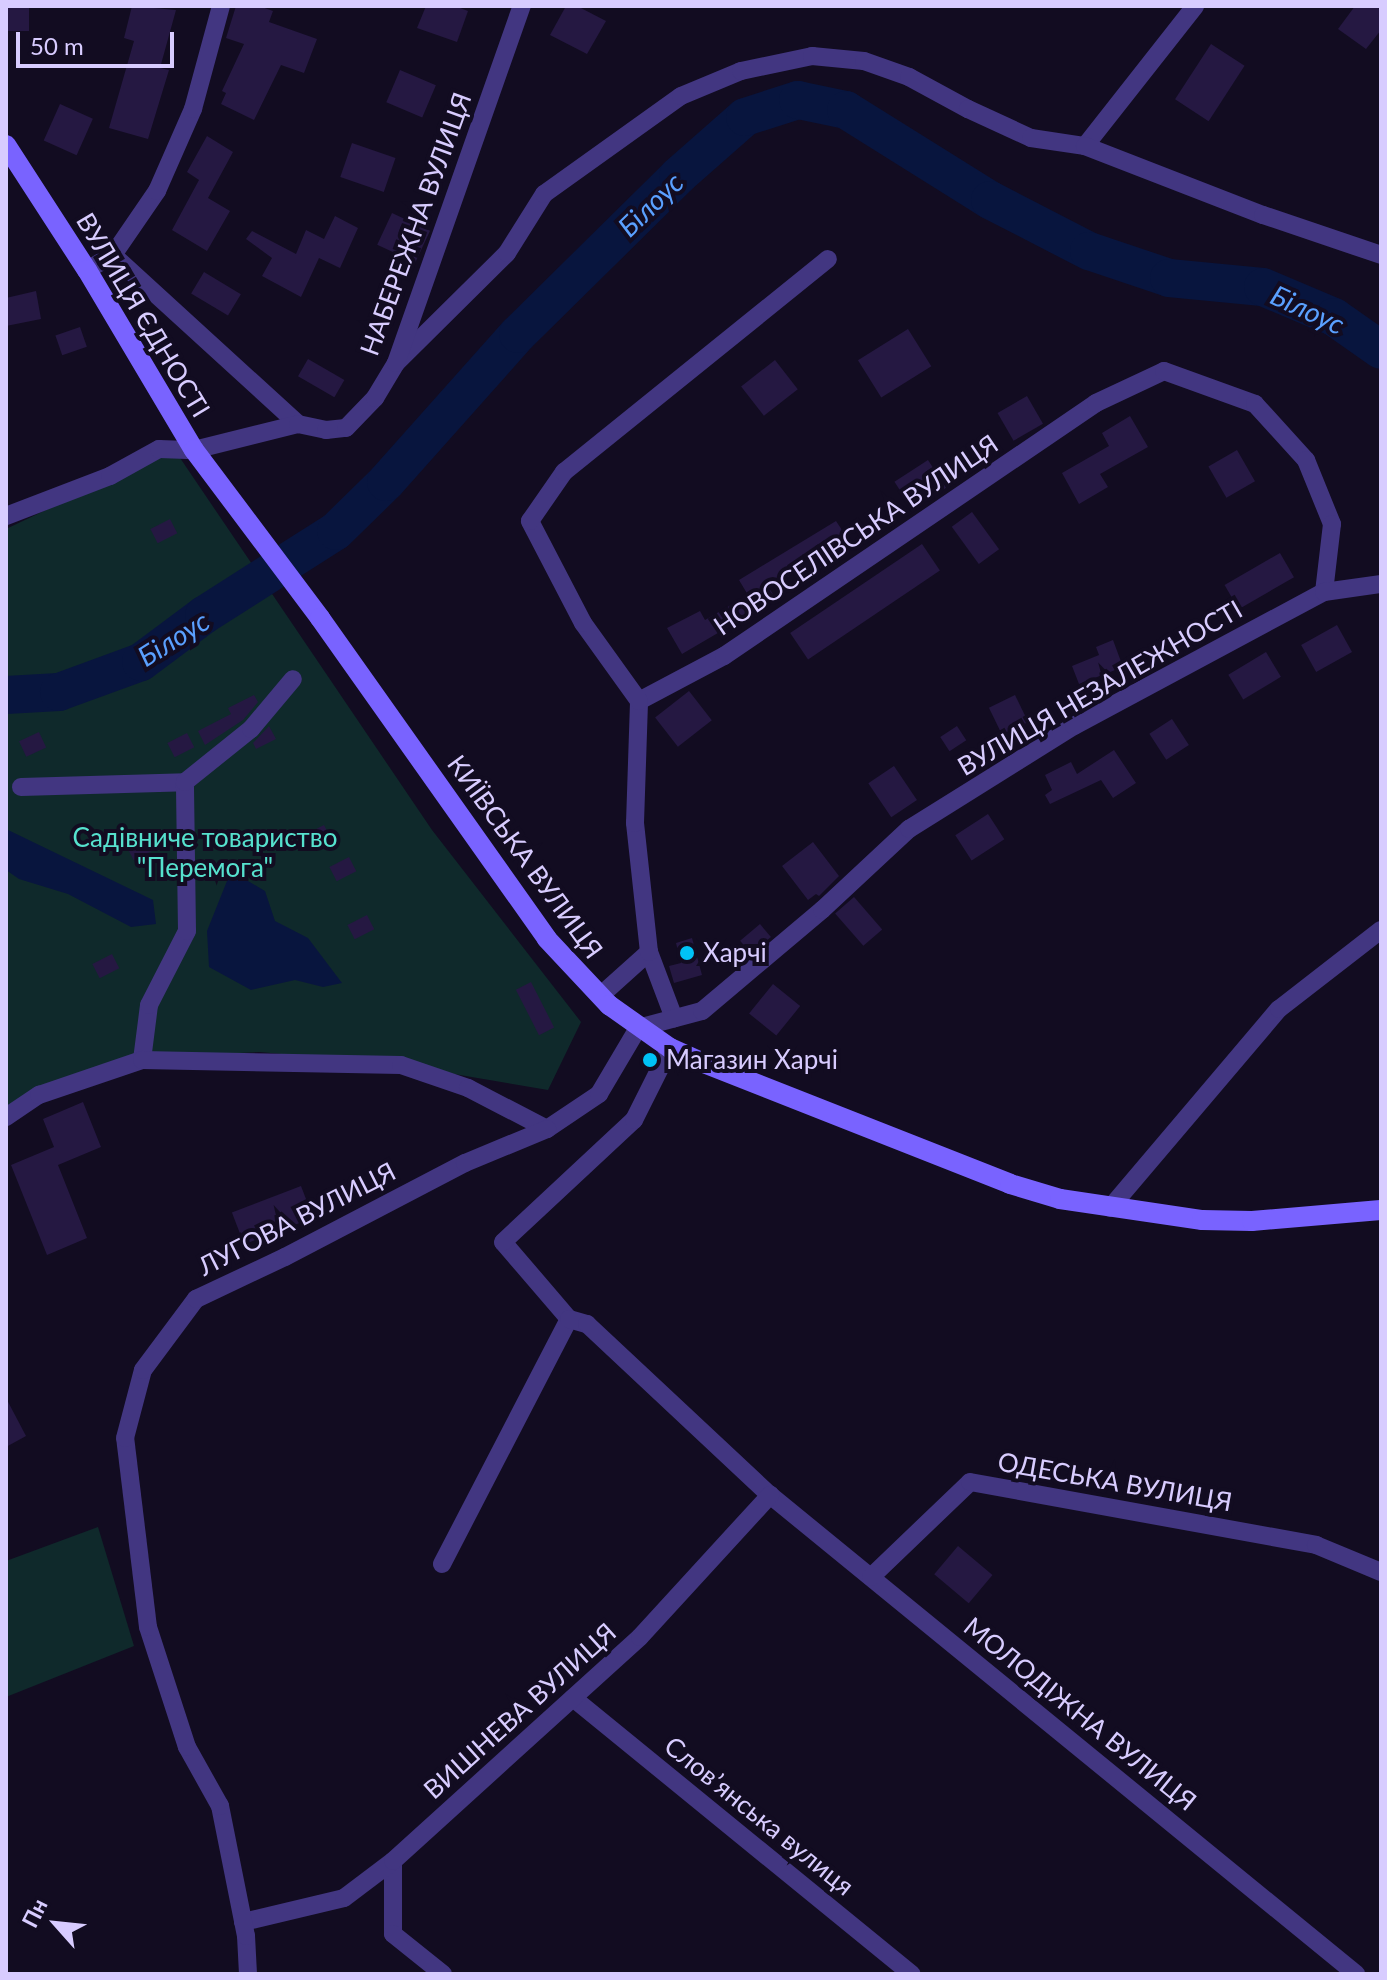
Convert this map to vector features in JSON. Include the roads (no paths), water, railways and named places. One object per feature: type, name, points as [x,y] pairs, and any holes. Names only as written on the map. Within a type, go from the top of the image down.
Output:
[{"type":"main road","name":"ВУЛИЦЯ ЄДНОСТІ","points":[[6,145],[87,270],[194,450],[320,618]]},
{"type":"main road","name":"КИЇВСЬКА ВУЛИЦЯ","points":[[320,618],[547,939],[600,996],[638,1028],[670,1048],[1010,1184],[1110,1208],[1202,1220],[1252,1221],[1381,1210]]},
{"type":"street","points":[[87,270],[113,255],[157,191],[193,109],[221,6]]},
{"type":"street","name":"НАБЕРЕЖНА ВУЛИЦЯ","points":[[6,516],[110,476],[159,449],[194,450],[298,424],[326,430],[346,428],[375,398],[396,363],[522,6]]},
{"type":"street","points":[[1085,146],[1195,6]]},
{"type":"street","points":[[396,363],[507,253],[544,194],[681,96],[741,71],[812,56],[864,61],[909,77],[1031,138],[1085,146],[1263,215],[1381,255]]},
{"type":"street","points":[[113,255],[298,424]]},
{"type":"street","points":[[674,1018],[649,952],[635,823],[639,701],[583,623],[530,521],[564,472],[828,259]]},
{"type":"street","name":"НОВОСЕЛІВСЬКА ВУЛИЦЯ","points":[[639,701],[724,656],[1096,403],[1164,371],[1255,404],[1306,460],[1332,524],[1324,592]]},
{"type":"street","name":"ВУЛИЦЯ НЕЗАЛЕЖНОСТІ","points":[[638,1028],[702,1011],[822,910],[909,829],[1074,726],[1324,592],[1381,584]]},
{"type":"street","points":[[21,787],[185,782],[251,729],[293,679]]},
{"type":"street","points":[[142,1060],[149,1005],[187,931],[185,782]]},
{"type":"street","points":[[1110,1208],[1279,1009],[1381,930]]},
{"type":"street","points":[[600,996],[649,952]]},
{"type":"street","name":"ЛУГОВА ВУЛИЦЯ","points":[[248,1974],[243,1922],[220,1806],[187,1747],[148,1627],[125,1438],[143,1370],[196,1299],[285,1257],[465,1163],[547,1129],[599,1094],[638,1028]]},
{"type":"street","name":"МОЛОДІЖНА ВУЛИЦЯ","points":[[670,1048],[634,1120],[503,1242],[569,1319],[587,1324],[770,1495],[1356,1974]]},
{"type":"street","points":[[6,1117],[39,1095],[142,1060],[401,1065],[468,1088],[547,1129]]},
{"type":"street","points":[[442,1564],[569,1319]]},
{"type":"street","name":"ОДЕСЬКА ВУЛИЦЯ","points":[[871,1577],[970,1482],[1316,1545],[1381,1572]]},
{"type":"street","name":"ВИШНЕВА ВУЛИЦЯ","points":[[243,1922],[344,1898],[393,1861],[640,1637],[770,1495]]},
{"type":"street","name":"Словʼянська вулиця","points":[[573,1698],[912,1974]]},
{"type":"street","points":[[393,1861],[393,1934],[443,1974]]},
{"type":"water","points":[[6,829],[153,900],[156,924],[131,927],[68,894],[19,879],[6,870]]},
{"type":"water","points":[[231,871],[265,891],[275,921],[308,938],[342,983],[323,987],[295,980],[251,990],[209,967],[207,931]]},
{"type":"waterway","name":"Білоус","points":[[6,695],[59,692],[141,662],[204,615],[336,531],[386,482],[518,334],[678,176],[745,117],[798,100],[846,110],[990,200],[1089,251],[1169,278],[1263,287],[1334,317],[1381,350]]},
{"type":"place","name":"Харчі","points":[[687,953]]},
{"type":"place","name":"Магазин Харчі","points":[[650,1060]]},
{"type":"park label","name":"Садівниче товариство \"Перемога\"","points":[[205,853]]}]
